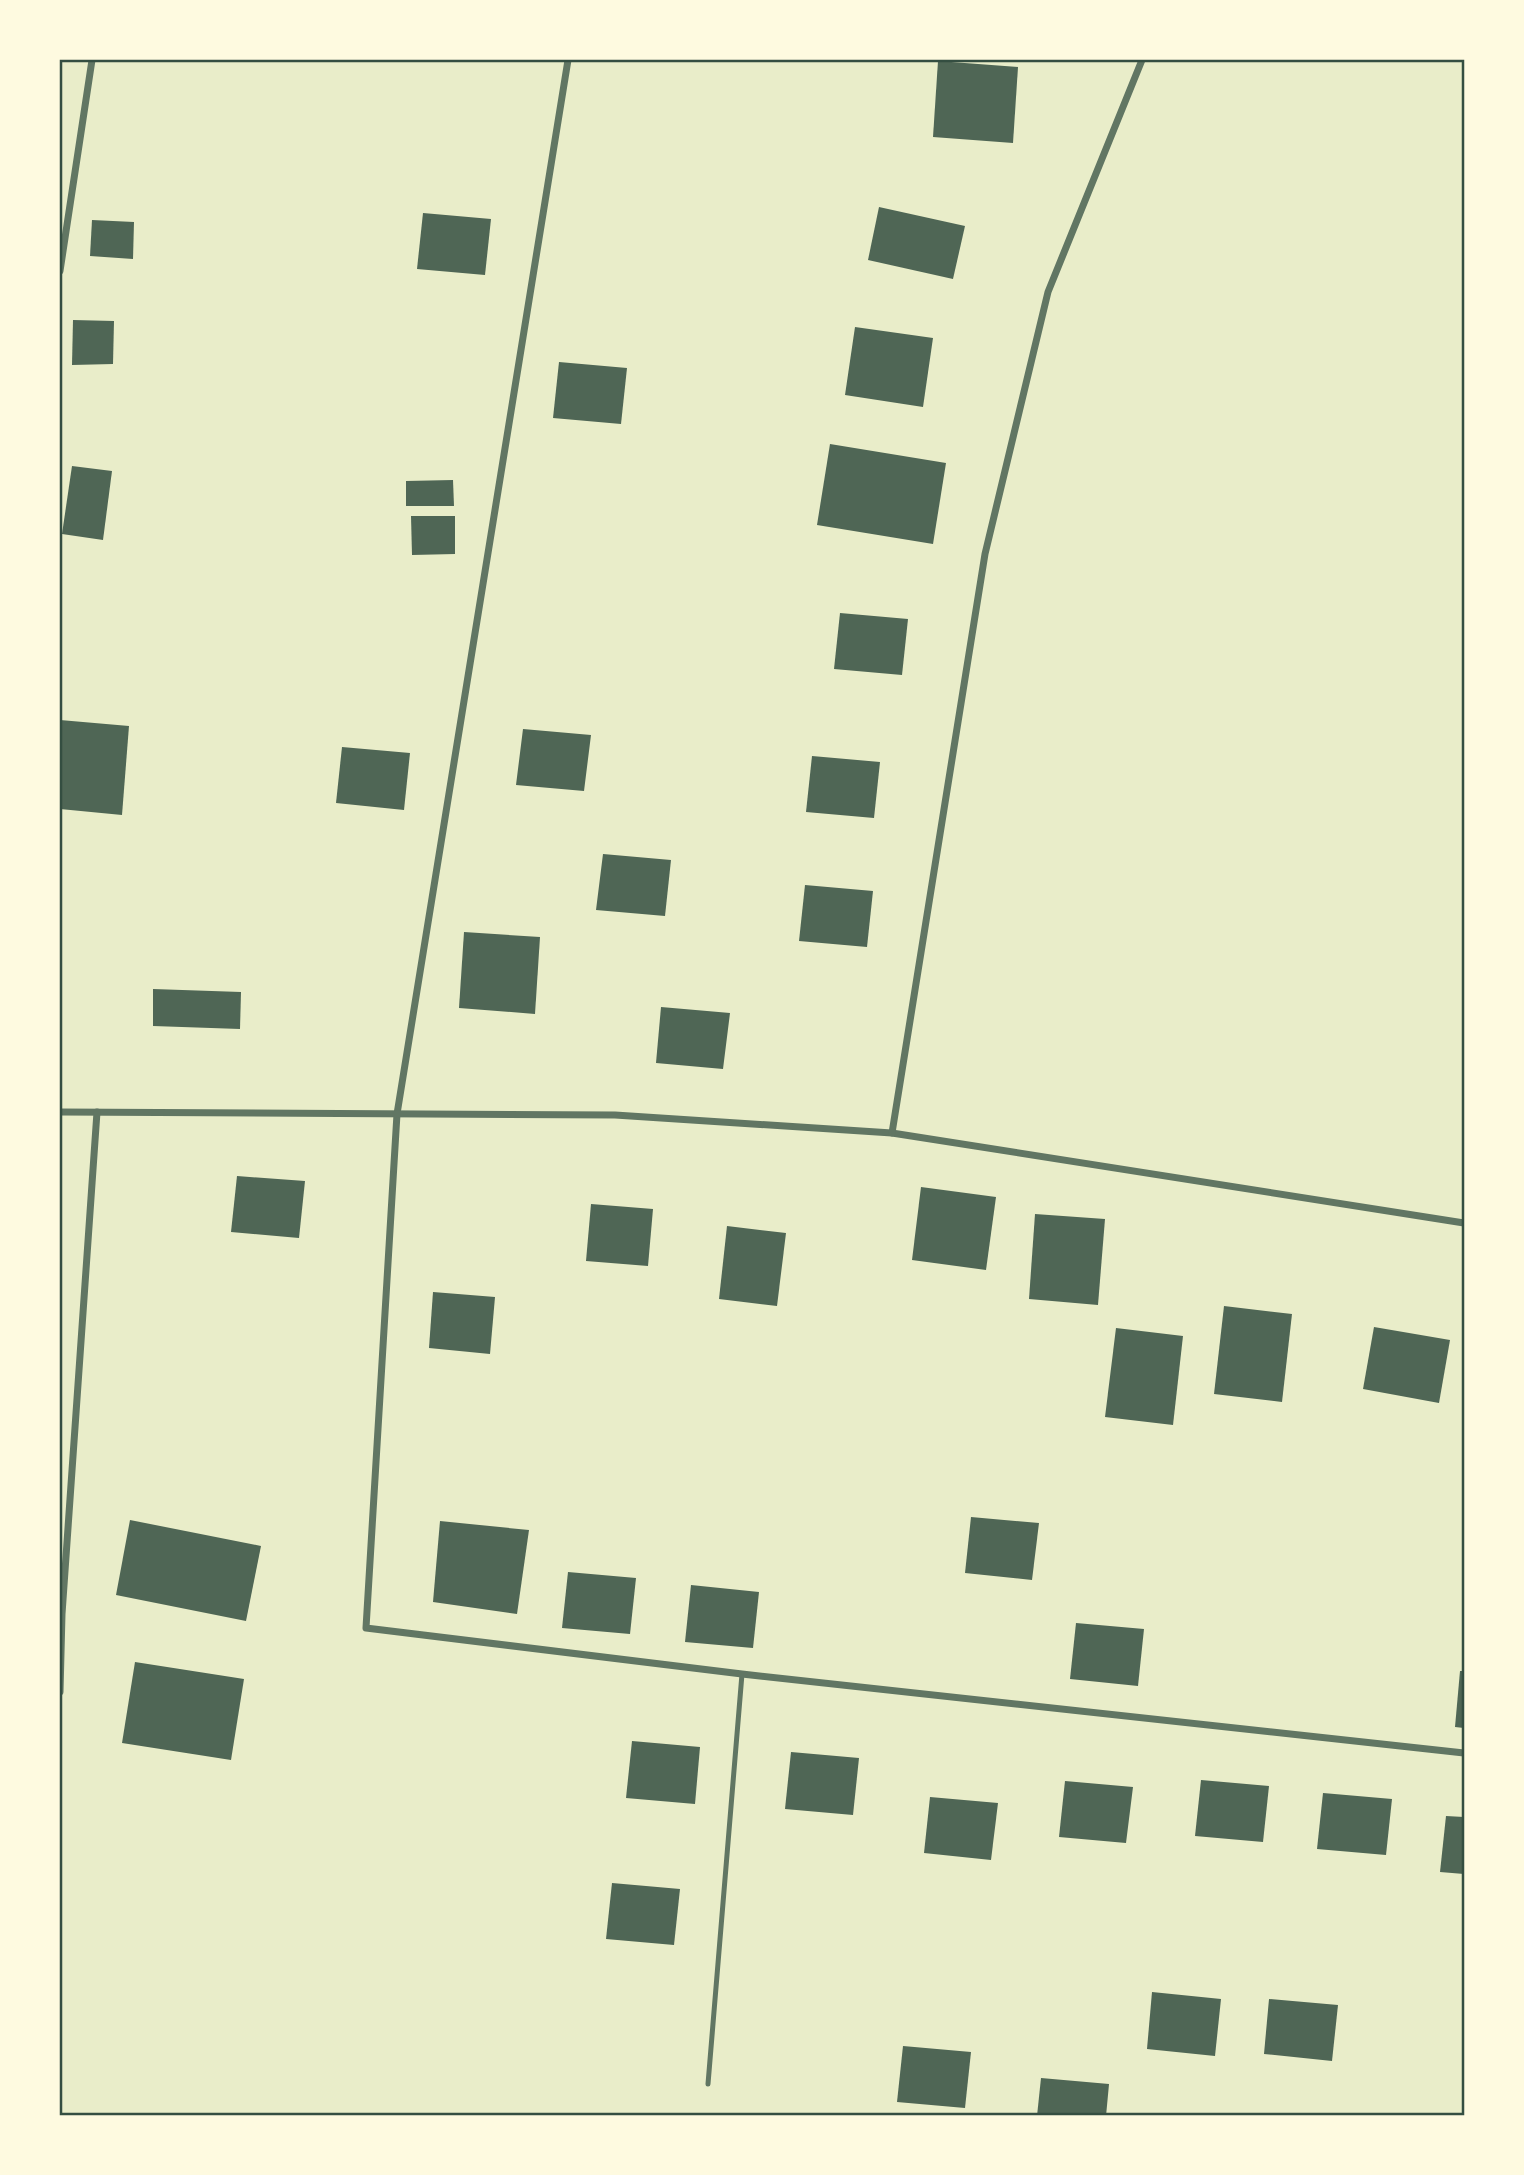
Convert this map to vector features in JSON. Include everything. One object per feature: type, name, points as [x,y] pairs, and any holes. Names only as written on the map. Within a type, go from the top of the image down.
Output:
[{"type":"street","points":[[60,271],[92,60]]},
{"type":"street","points":[[568,60],[397,1114],[366,1628],[742,1674],[1465,1753]]},
{"type":"street","points":[[892,1133],[985,554],[1048,292],[1142,60]]},
{"type":"street","points":[[60,1112],[615,1115],[892,1133],[1465,1223]]},
{"type":"street","points":[[60,1692],[62,1614],[97,1112]]},
{"type":"lane","points":[[708,2084],[742,1674]]},
{"type":"building","points":[[938,61],[1018,67],[1013,143],[933,137]]},
{"type":"building","points":[[879,207],[965,226],[953,279],[868,260]]},
{"type":"building","points":[[423,213],[491,219],[485,275],[417,269]]},
{"type":"building","points":[[92,220],[134,222],[133,259],[90,256]]},
{"type":"building","points":[[73,320],[114,321],[113,364],[72,365]]},
{"type":"building","points":[[855,327],[933,338],[923,407],[845,395]]},
{"type":"building","points":[[559,362],[627,368],[621,424],[553,418]]},
{"type":"building","points":[[830,444],[946,463],[933,544],[817,525]]},
{"type":"building","points":[[72,466],[112,471],[103,540],[62,534]]},
{"type":"building","points":[[453,480],[454,506],[406,506],[406,481]]},
{"type":"building","points":[[411,516],[455,516],[455,554],[412,555]]},
{"type":"building","points":[[840,613],[908,619],[902,675],[834,669]]},
{"type":"building","points":[[60,720],[129,726],[122,815],[60,809]]},
{"type":"building","points":[[523,729],[591,735],[584,791],[516,785]]},
{"type":"building","points":[[342,747],[410,753],[404,810],[336,803]]},
{"type":"building","points":[[812,756],[880,762],[874,818],[806,812]]},
{"type":"building","points":[[603,854],[671,860],[665,916],[596,910]]},
{"type":"building","points":[[805,885],[873,891],[867,947],[799,941]]},
{"type":"building","points":[[464,932],[540,937],[535,1014],[459,1008]]},
{"type":"building","points":[[153,989],[241,992],[240,1029],[153,1026]]},
{"type":"building","points":[[661,1007],[730,1013],[723,1069],[656,1063]]},
{"type":"building","points":[[237,1176],[305,1181],[299,1238],[231,1232]]},
{"type":"building","points":[[921,1187],[996,1197],[986,1270],[912,1260]]},
{"type":"building","points":[[591,1204],[653,1209],[648,1266],[586,1261]]},
{"type":"building","points":[[1035,1214],[1105,1219],[1098,1305],[1029,1299]]},
{"type":"building","points":[[727,1226],[786,1233],[777,1306],[719,1299]]},
{"type":"building","points":[[433,1292],[495,1297],[490,1354],[429,1348]]},
{"type":"building","points":[[1224,1306],[1292,1314],[1282,1402],[1214,1394]]},
{"type":"building","points":[[1374,1327],[1450,1340],[1439,1403],[1363,1389]]},
{"type":"building","points":[[1116,1328],[1183,1336],[1173,1425],[1105,1417]]},
{"type":"building","points":[[971,1517],[1039,1523],[1032,1580],[965,1573]]},
{"type":"building","points":[[130,1520],[261,1546],[246,1621],[116,1595]]},
{"type":"building","points":[[440,1521],[529,1530],[517,1614],[433,1602]]},
{"type":"building","points":[[568,1572],[636,1578],[630,1634],[562,1628]]},
{"type":"building","points":[[691,1585],[759,1592],[753,1648],[685,1642]]},
{"type":"building","points":[[1076,1623],[1144,1629],[1138,1686],[1070,1679]]},
{"type":"building","points":[[135,1662],[244,1679],[231,1760],[122,1743]]},
{"type":"building","points":[[1460,1671],[1464,1671],[1464,1728],[1455,1727]]},
{"type":"building","points":[[632,1741],[700,1747],[695,1804],[626,1798]]},
{"type":"building","points":[[791,1752],[859,1758],[853,1815],[785,1809]]},
{"type":"building","points":[[1201,1780],[1269,1786],[1263,1842],[1195,1836]]},
{"type":"building","points":[[1065,1781],[1133,1787],[1126,1843],[1059,1837]]},
{"type":"building","points":[[1323,1793],[1392,1799],[1386,1855],[1317,1849]]},
{"type":"building","points":[[930,1797],[998,1803],[991,1860],[924,1853]]},
{"type":"building","points":[[1446,1816],[1464,1817],[1464,1874],[1440,1872]]},
{"type":"building","points":[[612,1883],[680,1889],[674,1945],[606,1939]]},
{"type":"building","points":[[1152,1992],[1221,1999],[1215,2056],[1147,2049]]},
{"type":"building","points":[[1269,1999],[1338,2005],[1332,2061],[1264,2054]]},
{"type":"building","points":[[903,2046],[971,2052],[965,2108],[897,2102]]},
{"type":"building","points":[[1041,2078],[1109,2084],[1106,2116],[1037,2116]]}]
